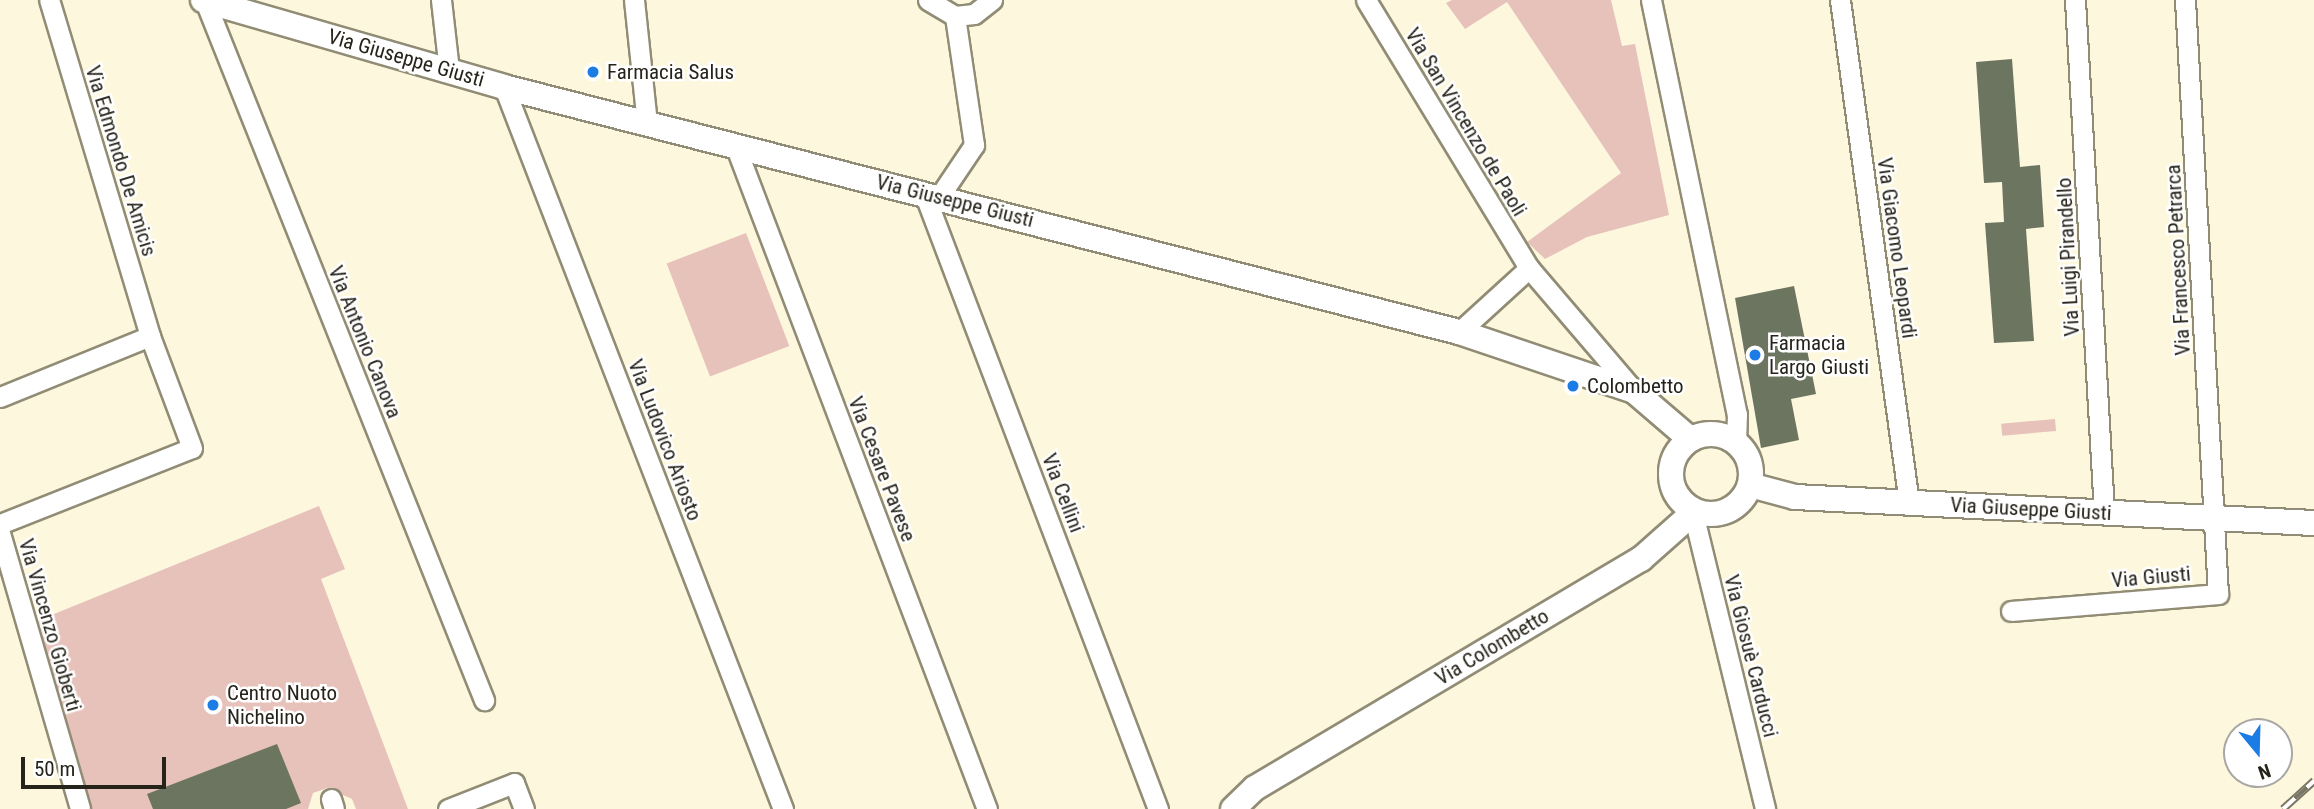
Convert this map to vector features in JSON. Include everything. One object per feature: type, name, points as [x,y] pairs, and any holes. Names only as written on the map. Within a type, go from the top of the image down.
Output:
[{"type":"street","name":"Via Edmondo De Amicis","points":[[0,524],[192,449],[150,336],[49,0]]},
{"type":"street","name":"Via Giuseppe Giusti","points":[[204,0],[253,8],[504,87],[1459,332],[1634,391],[1689,439]]},
{"type":"street","name":"Via Antonio Canova","points":[[204,0],[484,700]]},
{"type":"street","points":[[441,0],[449,70]]},
{"type":"street","points":[[634,0],[647,123]]},
{"type":"street","points":[[928,0],[955,16],[974,14],[992,0]]},
{"type":"street","name":"Via San Vincenzo de Paoli","points":[[1366,0],[1529,268],[1634,391]]},
{"type":"street","points":[[1651,0],[1737,414],[1736,440]]},
{"type":"street","name":"Via Giacomo Leopardi","points":[[1840,0],[1909,503]]},
{"type":"street","name":"Via Luigi Pirandello","points":[[2075,0],[2104,512]]},
{"type":"street","name":"Via Francesco Petrarca","points":[[2186,0],[2216,518]]},
{"type":"street","points":[[932,195],[974,145],[955,16]]},
{"type":"street","name":"Via Ludovico Ariosto","points":[[504,87],[783,809]]},
{"type":"street","name":"Via Cesare Pavese","points":[[735,145],[987,809]]},
{"type":"street","name":"Via Cellini","points":[[932,195],[1158,809]]},
{"type":"street","points":[[1459,332],[1529,268]]},
{"type":"street","points":[[0,397],[150,336]]},
{"type":"street","points":[[1713,432],[1736,440],[1750,460],[1750,485],[1735,506],[1693,513],[1672,486],[1671,462],[1689,439],[1713,432]]},
{"type":"street","name":"Via Giuseppe Giusti","points":[[1750,485],[1796,497],[2314,523]]},
{"type":"street","name":"Via Colombetto","points":[[1233,809],[1283,771],[1641,559],[1693,513]]},
{"type":"street","name":"Via Giosuè Carducci","points":[[1693,513],[1765,809]]},
{"type":"street","name":"Via Giusti","points":[[2011,611],[2218,594],[2216,518]]},
{"type":"street","name":"Via Vincenzo Gioberti","points":[[0,533],[80,809]]},
{"type":"street","name":"Via Colombetto","points":[[1251,809],[1283,771]]},
{"type":"street","points":[[448,809],[514,783],[524,809]]},
{"type":"shaded area","points":[[1452,0],[1611,0],[1622,46],[1635,44],[1669,215],[1587,237],[1545,259],[1527,242],[1621,173],[1507,2],[1465,29],[1446,3]]},
{"type":"shaded area","points":[[746,233],[789,346],[710,376],[667,263]]},
{"type":"shaded area","points":[[2055,419],[2056,431],[2002,436],[2001,424]]},
{"type":"shaded area","name":"Centro Nuoto Nichelino","points":[[319,506],[345,569],[321,579],[408,809],[356,809],[352,799],[327,788],[313,793],[308,809],[87,809],[32,623]]},
{"type":"building","points":[[2012,59],[2020,167],[2040,165],[2044,227],[2026,229],[2034,341],[1994,343],[1985,223],[2004,222],[2002,182],[1984,183],[1976,62]]},
{"type":"building","points":[[1794,286],[1816,394],[1791,399],[1799,440],[1761,448],[1735,298]]},
{"type":"building","name":"Centro Nuoto Nichelino","points":[[277,744],[301,803],[286,809],[153,809],[147,794]]},
{"type":"railway","points":[[2283,809],[2314,781]]},
{"type":"place","name":"Farmacia Salus","points":[[593,72]]},
{"type":"place","name":"Farmacia Largo Giusti","points":[[1755,355]]},
{"type":"place","name":"Colombetto","points":[[1573,386]]},
{"type":"place","name":"Centro Nuoto Nichelino","points":[[213,705]]}]
